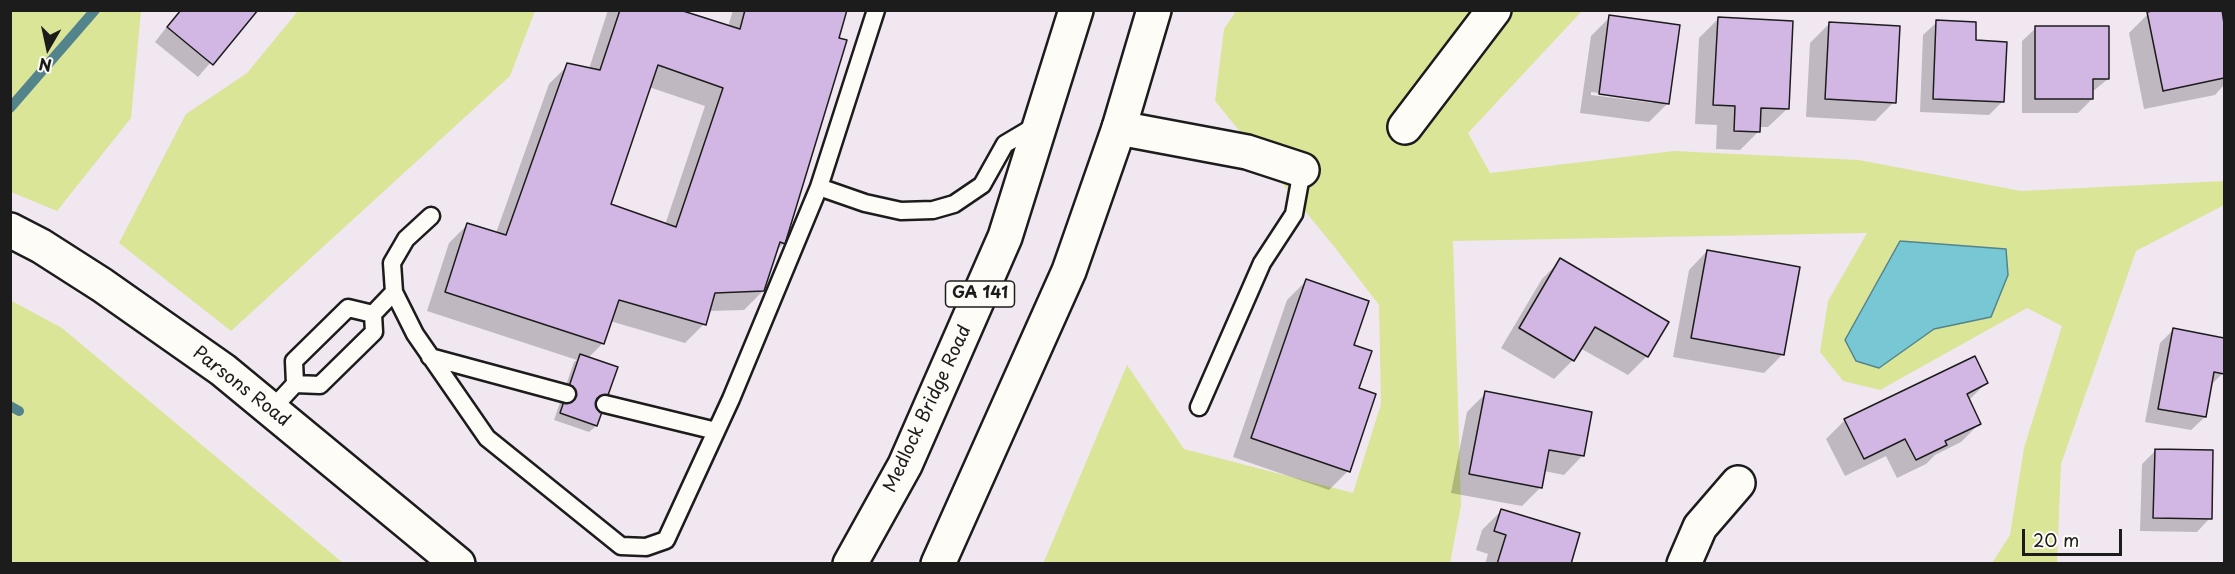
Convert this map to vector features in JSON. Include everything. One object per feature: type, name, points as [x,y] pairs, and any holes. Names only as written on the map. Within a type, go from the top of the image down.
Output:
[{"type":"main road","name":"Medlock Bridge Road","points":[[850,564],[905,465],[1000,248],[1076,10]]},
{"type":"main road","points":[[938,564],[1069,271],[1119,128],[1154,10]]},
{"type":"main road","points":[[1405,127],[1494,10]]},
{"type":"main road","points":[[1119,128],[1247,152],[1302,170]]},
{"type":"main road","name":"Parsons Road","points":[[10,230],[102,285],[223,370],[458,564]]},
{"type":"main road","points":[[1684,564],[1700,526],[1738,483]]},
{"type":"lane","points":[[431,216],[406,238],[392,262],[394,292],[415,334],[487,438],[621,546],[646,547],[666,540],[716,431],[819,187],[876,10]]},
{"type":"lane","points":[[819,187],[865,203],[901,211],[933,210],[954,204],[982,185],[1005,144],[1041,123]]},
{"type":"lane","points":[[1199,407],[1262,263],[1294,214],[1302,170]]},
{"type":"lane","points":[[295,384],[320,385],[374,332],[373,314],[394,292]]},
{"type":"lane","points":[[271,410],[295,384],[294,361],[348,308],[373,314]]},
{"type":"lane","points":[[430,357],[567,394]]},
{"type":"lane","points":[[605,404],[716,431]]},
{"type":"green space","points":[[10,11],[141,11],[131,118],[57,211],[11,192]]},
{"type":"green space","points":[[298,11],[535,11],[510,76],[231,331],[119,243],[186,114],[247,73]]},
{"type":"green space","points":[[1236,11],[1582,11],[1468,133],[1490,173],[1674,151],[1859,160],[2021,191],[2224,181],[2224,205],[2136,251],[2061,464],[2057,563],[1992,563],[2010,535],[2024,448],[2062,326],[2027,308],[1880,390],[1843,381],[1820,352],[1828,301],[1867,233],[1453,241],[1461,505],[1450,563],[1043,564],[1127,365],[1184,449],[1353,493],[1381,404],[1379,305],[1215,101],[1224,29]]},
{"type":"green space","points":[[10,300],[62,328],[343,563],[11,563]]},
{"type":"water","points":[[1900,241],[2006,249],[2008,275],[1991,317],[1934,329],[1879,368],[1856,361],[1845,340]]},
{"type":"building","points":[[181,10],[258,10],[213,65],[167,27]]},
{"type":"building","points":[[620,10],[680,10],[740,29],[745,10],[847,10],[839,38],[847,40],[785,244],[780,242],[764,291],[715,293],[706,325],[619,300],[604,344],[445,292],[467,223],[506,235],[567,63],[600,70]],"holes":[[[658,65],[723,88],[676,227],[611,204]]]},
{"type":"building","points":[[2222,10],[2224,78],[2163,91],[2147,12]]},
{"type":"building","points":[[1609,15],[1680,25],[1669,104],[1599,94]]},
{"type":"building","points":[[1718,17],[1793,21],[1789,109],[1761,108],[1760,132],[1734,131],[1735,106],[1713,105]]},
{"type":"building","points":[[1936,20],[1976,22],[1976,40],[2007,42],[2004,102],[1933,99]]},
{"type":"building","points":[[1829,22],[1900,26],[1896,103],[1825,99]]},
{"type":"building","points":[[2035,26],[2109,26],[2109,79],[2093,79],[2093,99],[2035,99]]},
{"type":"building","points":[[1707,250],[1800,267],[1784,355],[1691,338]]},
{"type":"building","points":[[1560,258],[1669,322],[1648,357],[1595,327],[1574,361],[1519,328]]},
{"type":"building","points":[[1306,279],[1369,301],[1354,345],[1372,351],[1359,388],[1376,394],[1350,472],[1251,438]]},
{"type":"building","points":[[2173,328],[2224,338],[2224,374],[2214,372],[2206,417],[2158,409]]},
{"type":"building","points":[[580,354],[618,367],[597,426],[560,413]]},
{"type":"building","points":[[1975,356],[1988,383],[1967,394],[1981,424],[1945,441],[1947,445],[1916,460],[1905,439],[1864,459],[1844,419]]},
{"type":"building","points":[[1485,391],[1592,412],[1584,456],[1549,450],[1542,488],[1469,474]]},
{"type":"building","points":[[2155,449],[2213,450],[2212,519],[2153,518]]},
{"type":"building","points":[[1501,509],[1580,533],[1571,564],[1497,564],[1506,535],[1494,531]]},
{"type":"waterway","points":[[10,108],[95,10]]},
{"type":"waterway","points":[[10,406],[19,411]]}]
